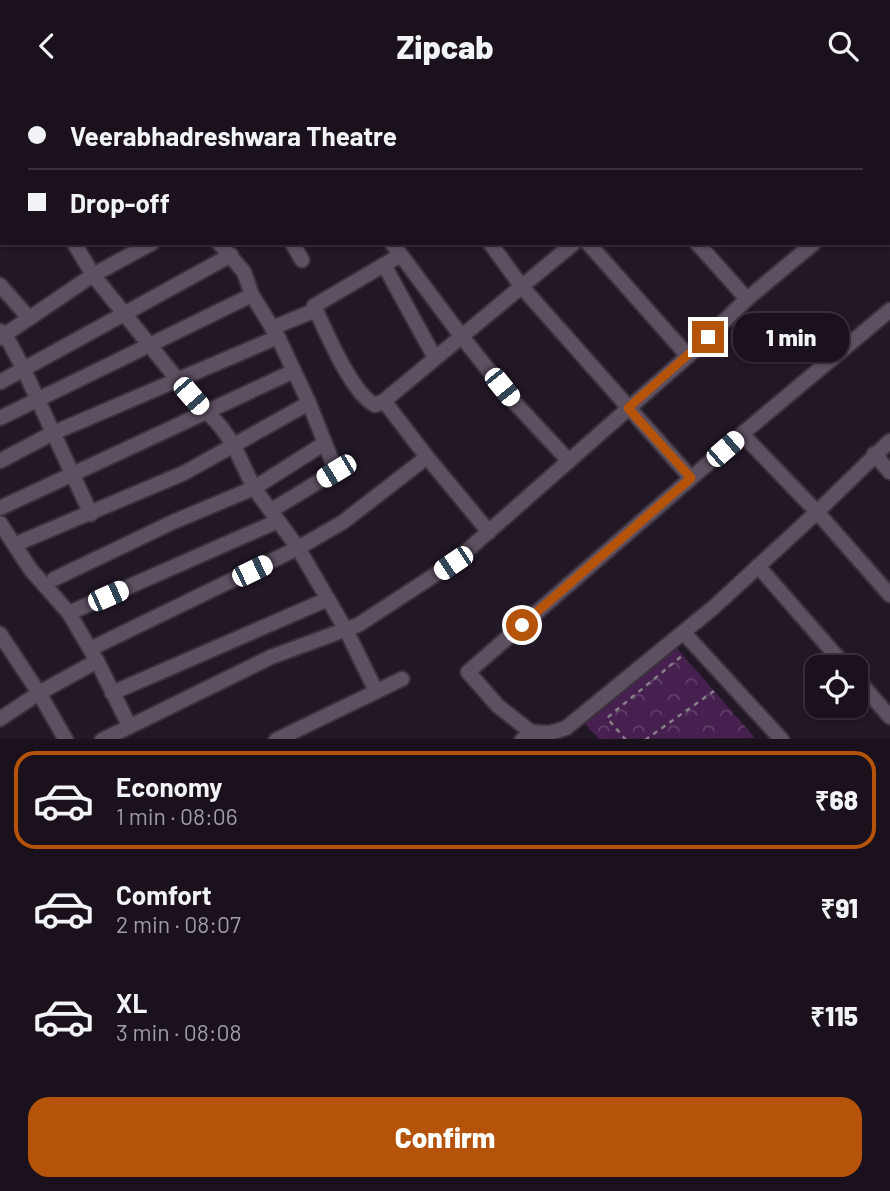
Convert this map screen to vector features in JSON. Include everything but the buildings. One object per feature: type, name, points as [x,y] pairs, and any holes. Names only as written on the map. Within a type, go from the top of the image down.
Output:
[{"type":"street","points":[[75,245],[93,275],[177,379],[221,427],[254,488],[298,548],[328,599],[376,691]]},
{"type":"street","points":[[91,513],[23,368],[2,334],[93,275],[148,245]]},
{"type":"street","points":[[69,613],[275,516],[336,471],[309,403],[275,332],[252,295],[244,272],[221,245]]},
{"type":"street","points":[[293,245],[302,260]]},
{"type":"street","points":[[491,245],[522,288],[691,478]]},
{"type":"street","points":[[569,461],[515,403],[461,337],[395,250],[384,265],[314,306],[356,388],[367,401],[375,405],[384,401],[435,358],[461,337],[522,288],[572,245]]},
{"type":"street","points":[[590,245],[688,356]]},
{"type":"street","points":[[699,245],[747,299]]},
{"type":"street","points":[[104,739],[271,657],[346,630],[373,617],[453,563],[688,356],[747,299],[809,245]]},
{"type":"street","points":[[0,382],[231,255]]},
{"type":"street","points":[[384,265],[435,358]]},
{"type":"street","points":[[0,285],[29,318]]},
{"type":"street","points":[[0,418],[252,295]]},
{"type":"street","points":[[0,461],[53,433],[177,379],[316,310]]},
{"type":"street","points":[[890,310],[742,434],[468,672],[526,736],[552,736],[566,728],[684,633],[817,512],[890,441]]},
{"type":"street","points":[[0,508],[293,371]]},
{"type":"street","points":[[384,401],[489,532]]},
{"type":"street","points":[[16,544],[184,473],[309,403]]},
{"type":"street","points":[[742,434],[817,512],[890,595]]},
{"type":"street","points":[[54,579],[173,522],[254,488],[325,443]]},
{"type":"street","points":[[874,454],[890,472]]},
{"type":"street","points":[[0,719],[93,655],[344,522],[427,457]]},
{"type":"street","points":[[0,523],[31,571],[69,613],[129,725]]},
{"type":"street","points":[[758,566],[836,655]]},
{"type":"street","points":[[112,693],[328,599]]},
{"type":"street","points":[[684,633],[781,739]]},
{"type":"street","points":[[0,634],[39,692],[65,739]]},
{"type":"street","points":[[278,739],[402,679]]},
{"type":"street","points":[[868,692],[890,717]]},
{"type":"path","points":[[625,739],[607,718],[683,655]]},
{"type":"path","points":[[646,739],[714,691]]},
{"type":"green space","points":[[675,646],[755,738],[599,739],[583,722]]},
{"type":"route","points":[[522,625],[691,478],[628,408],[708,337]]}]
